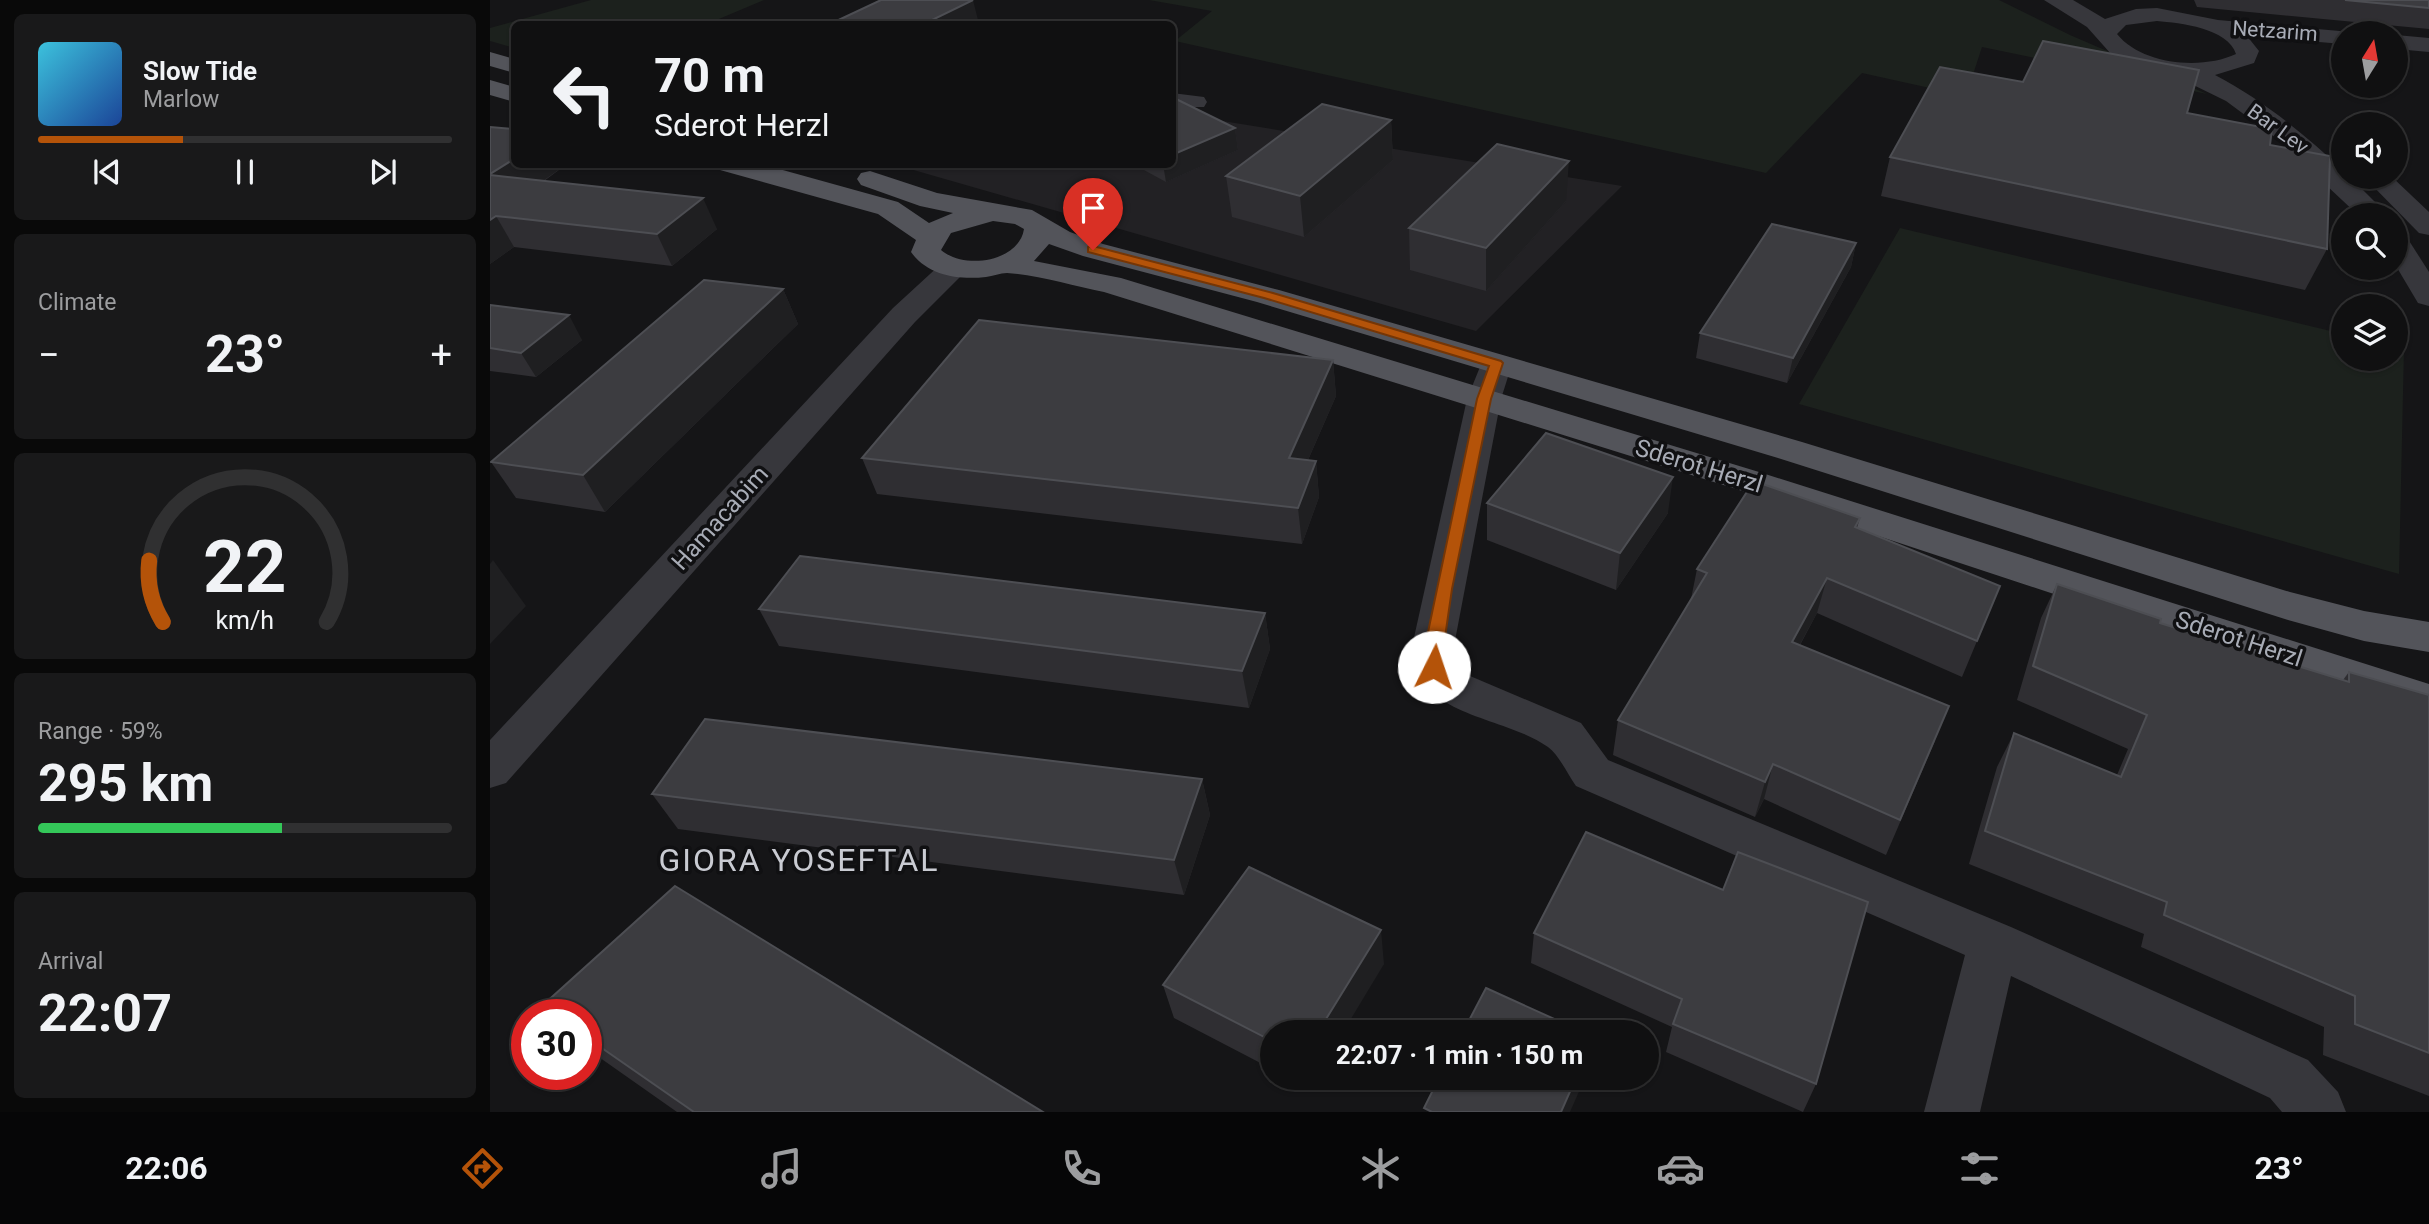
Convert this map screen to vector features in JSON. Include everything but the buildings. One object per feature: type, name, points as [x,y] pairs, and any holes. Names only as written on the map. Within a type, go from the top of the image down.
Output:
[{"type":"main road","points":[[490,59],[511,65]]},
{"type":"main road","points":[[490,87],[511,94]]},
{"type":"main road","points":[[743,168],[888,208],[930,237]]},
{"type":"main road","points":[[838,168],[930,200],[993,213]]},
{"type":"main road","points":[[993,213],[956,220],[930,237],[926,245],[930,259],[952,269],[968,270],[1004,264],[1030,251],[1037,243],[1038,227]]},
{"type":"main road","name":"Sderot Herzl","points":[[993,213],[1022,216],[1038,227],[1093,250],[1268,296],[1746,480],[2429,701]]},
{"type":"main road","name":"Sderot Herzl","points":[[1004,264],[1111,284],[1490,381],[1790,450],[2288,606],[2364,626],[2429,637]]},
{"type":"street","points":[[2055,0],[2083,15],[2106,34],[2117,48],[2132,56],[2166,65]]},
{"type":"street","points":[[2092,0],[2145,15],[2192,19],[2217,27]]},
{"type":"street","points":[[2106,34],[2105,29],[2112,22],[2145,15]]},
{"type":"street","name":"Netzarim","points":[[2217,27],[2331,35]]},
{"type":"street","name":"Bar Lev","points":[[2217,27],[2232,34],[2249,83],[2311,123]]},
{"type":"street","name":"Netzarim","points":[[2166,65],[2199,69],[2283,38],[2331,36]]},
{"type":"street","points":[[2408,43],[2429,45]]},
{"type":"street","name":"Bar Lev","points":[[2166,65],[2198,76],[2266,118],[2319,160],[2362,203]]},
{"type":"street","points":[[2389,189],[2429,227]]},
{"type":"street","points":[[2408,262],[2429,298]]},
{"type":"street","name":"Hamacabim","points":[[490,770],[904,315],[952,269]]},
{"type":"street","points":[[1490,381],[1435,638],[1434,667],[1448,685],[1565,735],[1592,773],[1993,943],[2290,1079],[2318,1112]]},
{"type":"street","points":[[1952,1112],[1993,943]]},
{"type":"shaded area","points":[[591,0],[764,0],[714,21],[515,21]]},
{"type":"shaded area","points":[[1149,0],[1999,0],[2070,35],[2207,94],[1982,47],[1966,96],[1862,73],[1766,173],[1176,41],[1212,11]]},
{"type":"shaded area","points":[[511,22],[511,47],[490,41],[490,28]]},
{"type":"shaded area","points":[[1176,113],[1622,186],[1476,331],[910,169],[1176,168]]},
{"type":"shaded area","points":[[1900,228],[2331,331],[2331,371],[2403,371],[2399,574],[1799,404]]},
{"type":"district","name":"GIORA YOSEFTAL","points":[[799,860]]},
{"type":"route","points":[[1093,250],[1268,296],[1496,363],[1484,399],[1444,589],[1433,651],[1434,667]]}]
